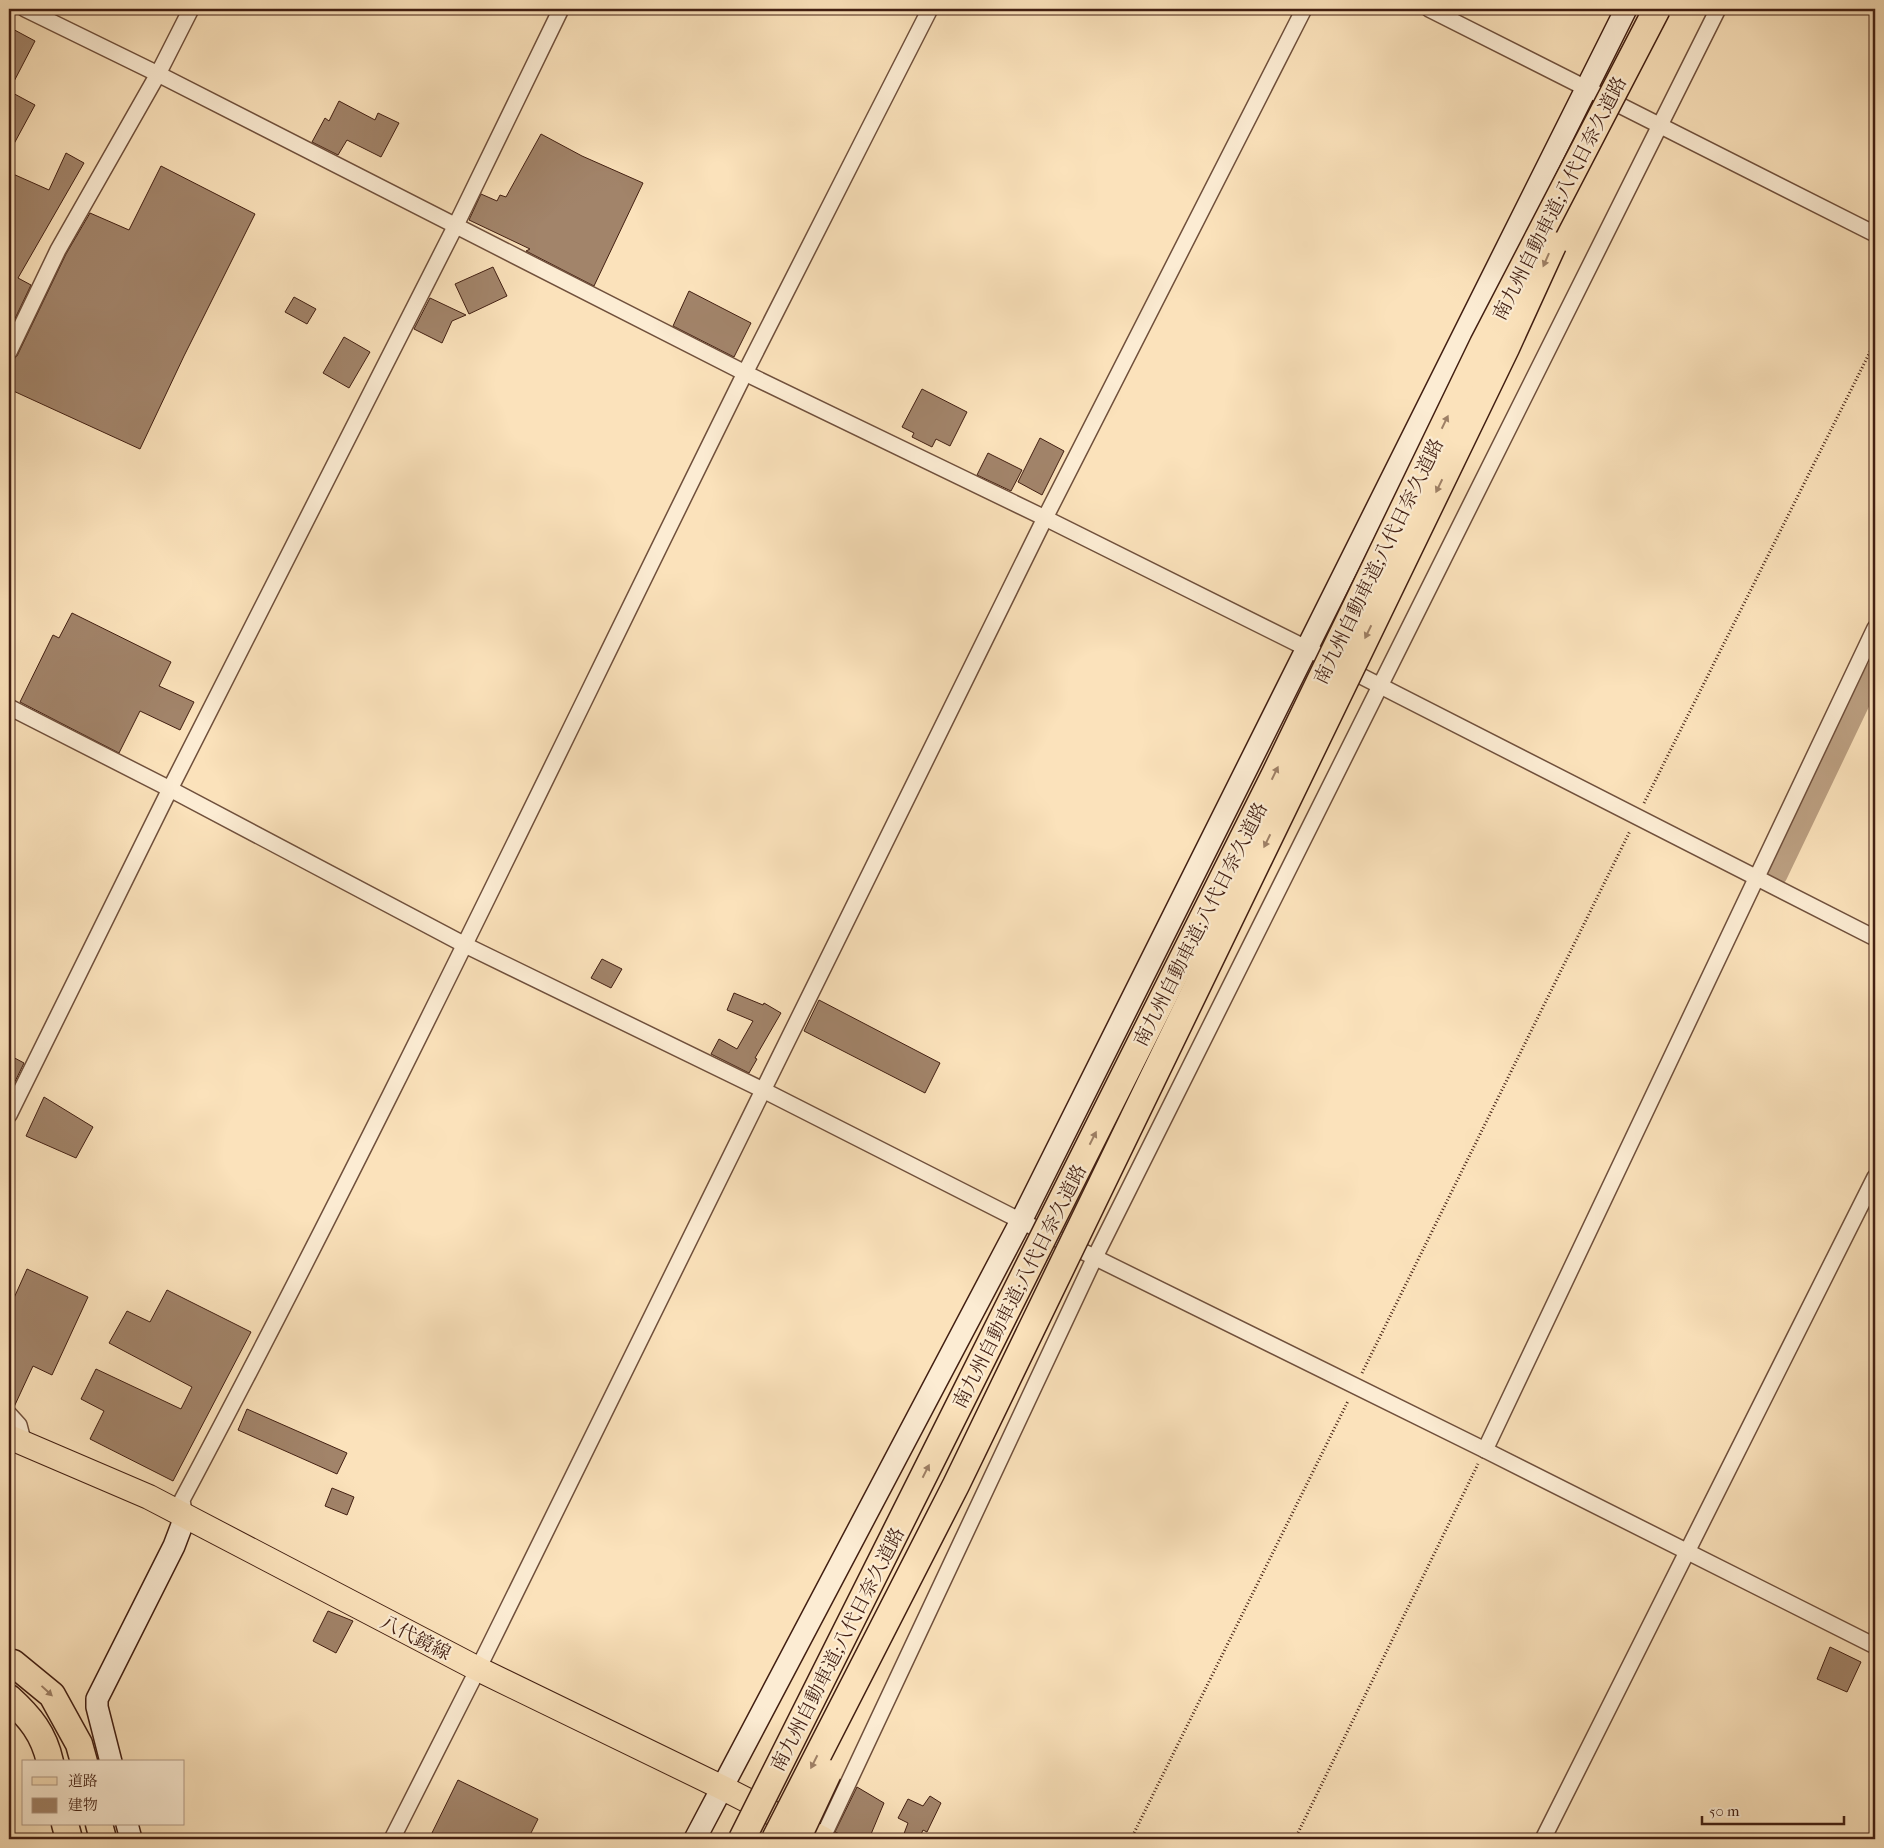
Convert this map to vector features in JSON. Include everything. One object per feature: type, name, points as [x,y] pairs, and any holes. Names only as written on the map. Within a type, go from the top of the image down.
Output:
[{"type":"highway","name":"南九州自動車道;八代日奈久道路","points":[[775,1839],[956,1485],[1506,348],[1659,9]]},
{"type":"highway","name":"南九州自動車道;八代日奈久道路","points":[[742,1839],[1275,774],[1483,344],[1659,9]]},
{"type":"highway","points":[[797,1839],[922,1576],[956,1485]]},
{"type":"highway","points":[[723,1839],[865,1575],[904,1514]]},
{"type":"highway","points":[[9,1662],[13,1663],[52,1696],[79,1744],[83,1760]]},
{"type":"highway","points":[[9,1698],[29,1716],[47,1746],[50,1760]]},
{"type":"highway","points":[[66,1826],[69,1839]]},
{"type":"highway","points":[[99,1826],[102,1839]]},
{"type":"main road","name":"八代鏡線","points":[[16,1441],[149,1497],[478,1669],[723,1788],[822,1839]]},
{"type":"street","points":[[25,9],[158,74],[745,373],[1045,518],[1380,685],[1875,938]]},
{"type":"street","points":[[9,352],[58,250],[158,74],[191,9]]},
{"type":"street","points":[[9,1115],[170,789],[456,225],[561,9]]},
{"type":"street","points":[[110,1760],[97,1707],[97,1699],[174,1546],[185,1517],[182,1500],[241,1389],[465,945],[745,373],[930,9]]},
{"type":"street","points":[[392,1839],[478,1669],[1045,518],[1304,9]]},
{"type":"street","points":[[1429,9],[1875,234]]},
{"type":"street","points":[[696,1839],[1020,1221],[1626,9]]},
{"type":"street","points":[[822,1839],[1094,1257],[1718,9]]},
{"type":"street","points":[[1493,1455],[1755,877],[1875,628]]},
{"type":"street","points":[[9,707],[170,789],[465,945],[763,1090],[1020,1221],[1875,1646]]},
{"type":"street","points":[[1543,1839],[1875,1177]]},
{"type":"street","points":[[9,1414],[19,1425],[16,1441]]},
{"type":"street","points":[[128,1826],[131,1839]]},
{"type":"path","points":[[1131,1839],[1637,817],[1875,342]]},
{"type":"path","points":[[1295,1839],[1493,1455]]},
{"type":"building","points":[[9,27],[35,41],[9,91]]},
{"type":"building","points":[[9,91],[35,105],[9,153]]},
{"type":"building","points":[[339,101],[375,120],[378,113],[399,123],[381,157],[347,140],[338,155],[312,142],[325,118],[329,121]]},
{"type":"building","points":[[541,134],[582,156],[643,183],[594,286],[526,251],[530,249],[469,220],[481,194],[497,201],[500,195],[506,197]]},
{"type":"building","points":[[66,153],[84,163],[18,278],[31,285],[9,331],[9,182],[13,174],[49,190]]},
{"type":"building","points":[[161,166],[255,214],[140,449],[9,389],[9,366],[11,361],[17,356],[66,254],[90,213],[129,230]]},
{"type":"building","points":[[493,267],[507,296],[469,314],[455,284]]},
{"type":"building","points":[[689,291],[751,323],[734,357],[673,326]]},
{"type":"building","points":[[294,297],[316,309],[307,324],[285,312]]},
{"type":"building","points":[[430,298],[466,315],[452,321],[442,343],[414,329]]},
{"type":"building","points":[[344,337],[370,352],[349,388],[323,373]]},
{"type":"building","points":[[922,389],[967,412],[950,446],[936,439],[932,447],[912,437],[914,433],[902,427]]},
{"type":"building","points":[[1040,438],[1064,451],[1042,495],[1018,482]]},
{"type":"building","points":[[988,453],[1022,470],[1011,491],[977,475]]},
{"type":"building","points":[[72,613],[171,662],[159,686],[194,702],[180,730],[140,711],[119,753],[20,702],[53,635],[59,638]]},
{"type":"building","points":[[602,959],[622,969],[611,988],[591,978]]},
{"type":"building","points":[[734,993],[763,1005],[764,1003],[781,1013],[755,1058],[757,1059],[749,1073],[711,1054],[719,1039],[737,1049],[753,1021],[727,1010]]},
{"type":"building","points":[[819,1000],[940,1063],[925,1093],[804,1031]]},
{"type":"building","points":[[9,1055],[24,1063],[9,1094]]},
{"type":"building","points":[[44,1097],[93,1127],[76,1158],[26,1136]]},
{"type":"building","points":[[27,1269],[88,1297],[52,1375],[33,1366],[14,1407],[9,1405],[9,1309]]},
{"type":"building","points":[[167,1290],[251,1332],[173,1481],[90,1439],[104,1411],[81,1399],[96,1369],[181,1409],[192,1387],[109,1343],[127,1311],[150,1322]]},
{"type":"building","points":[[247,1409],[347,1453],[337,1474],[238,1430]]},
{"type":"building","points":[[332,1488],[354,1497],[347,1515],[325,1506]]},
{"type":"building","points":[[328,1611],[353,1621],[336,1653],[313,1641]]},
{"type":"building","points":[[1830,1647],[1861,1662],[1847,1692],[1817,1679]]},
{"type":"building","points":[[458,1780],[538,1819],[528,1839],[429,1839]]},
{"type":"building","points":[[857,1787],[884,1803],[869,1839],[851,1839],[835,1832]]},
{"type":"building","points":[[930,1796],[941,1803],[927,1832],[923,1830],[919,1839],[902,1839],[908,1823],[898,1818],[908,1799],[923,1806]]},
{"type":"waterway","points":[[1777,876],[1875,671]]}]
